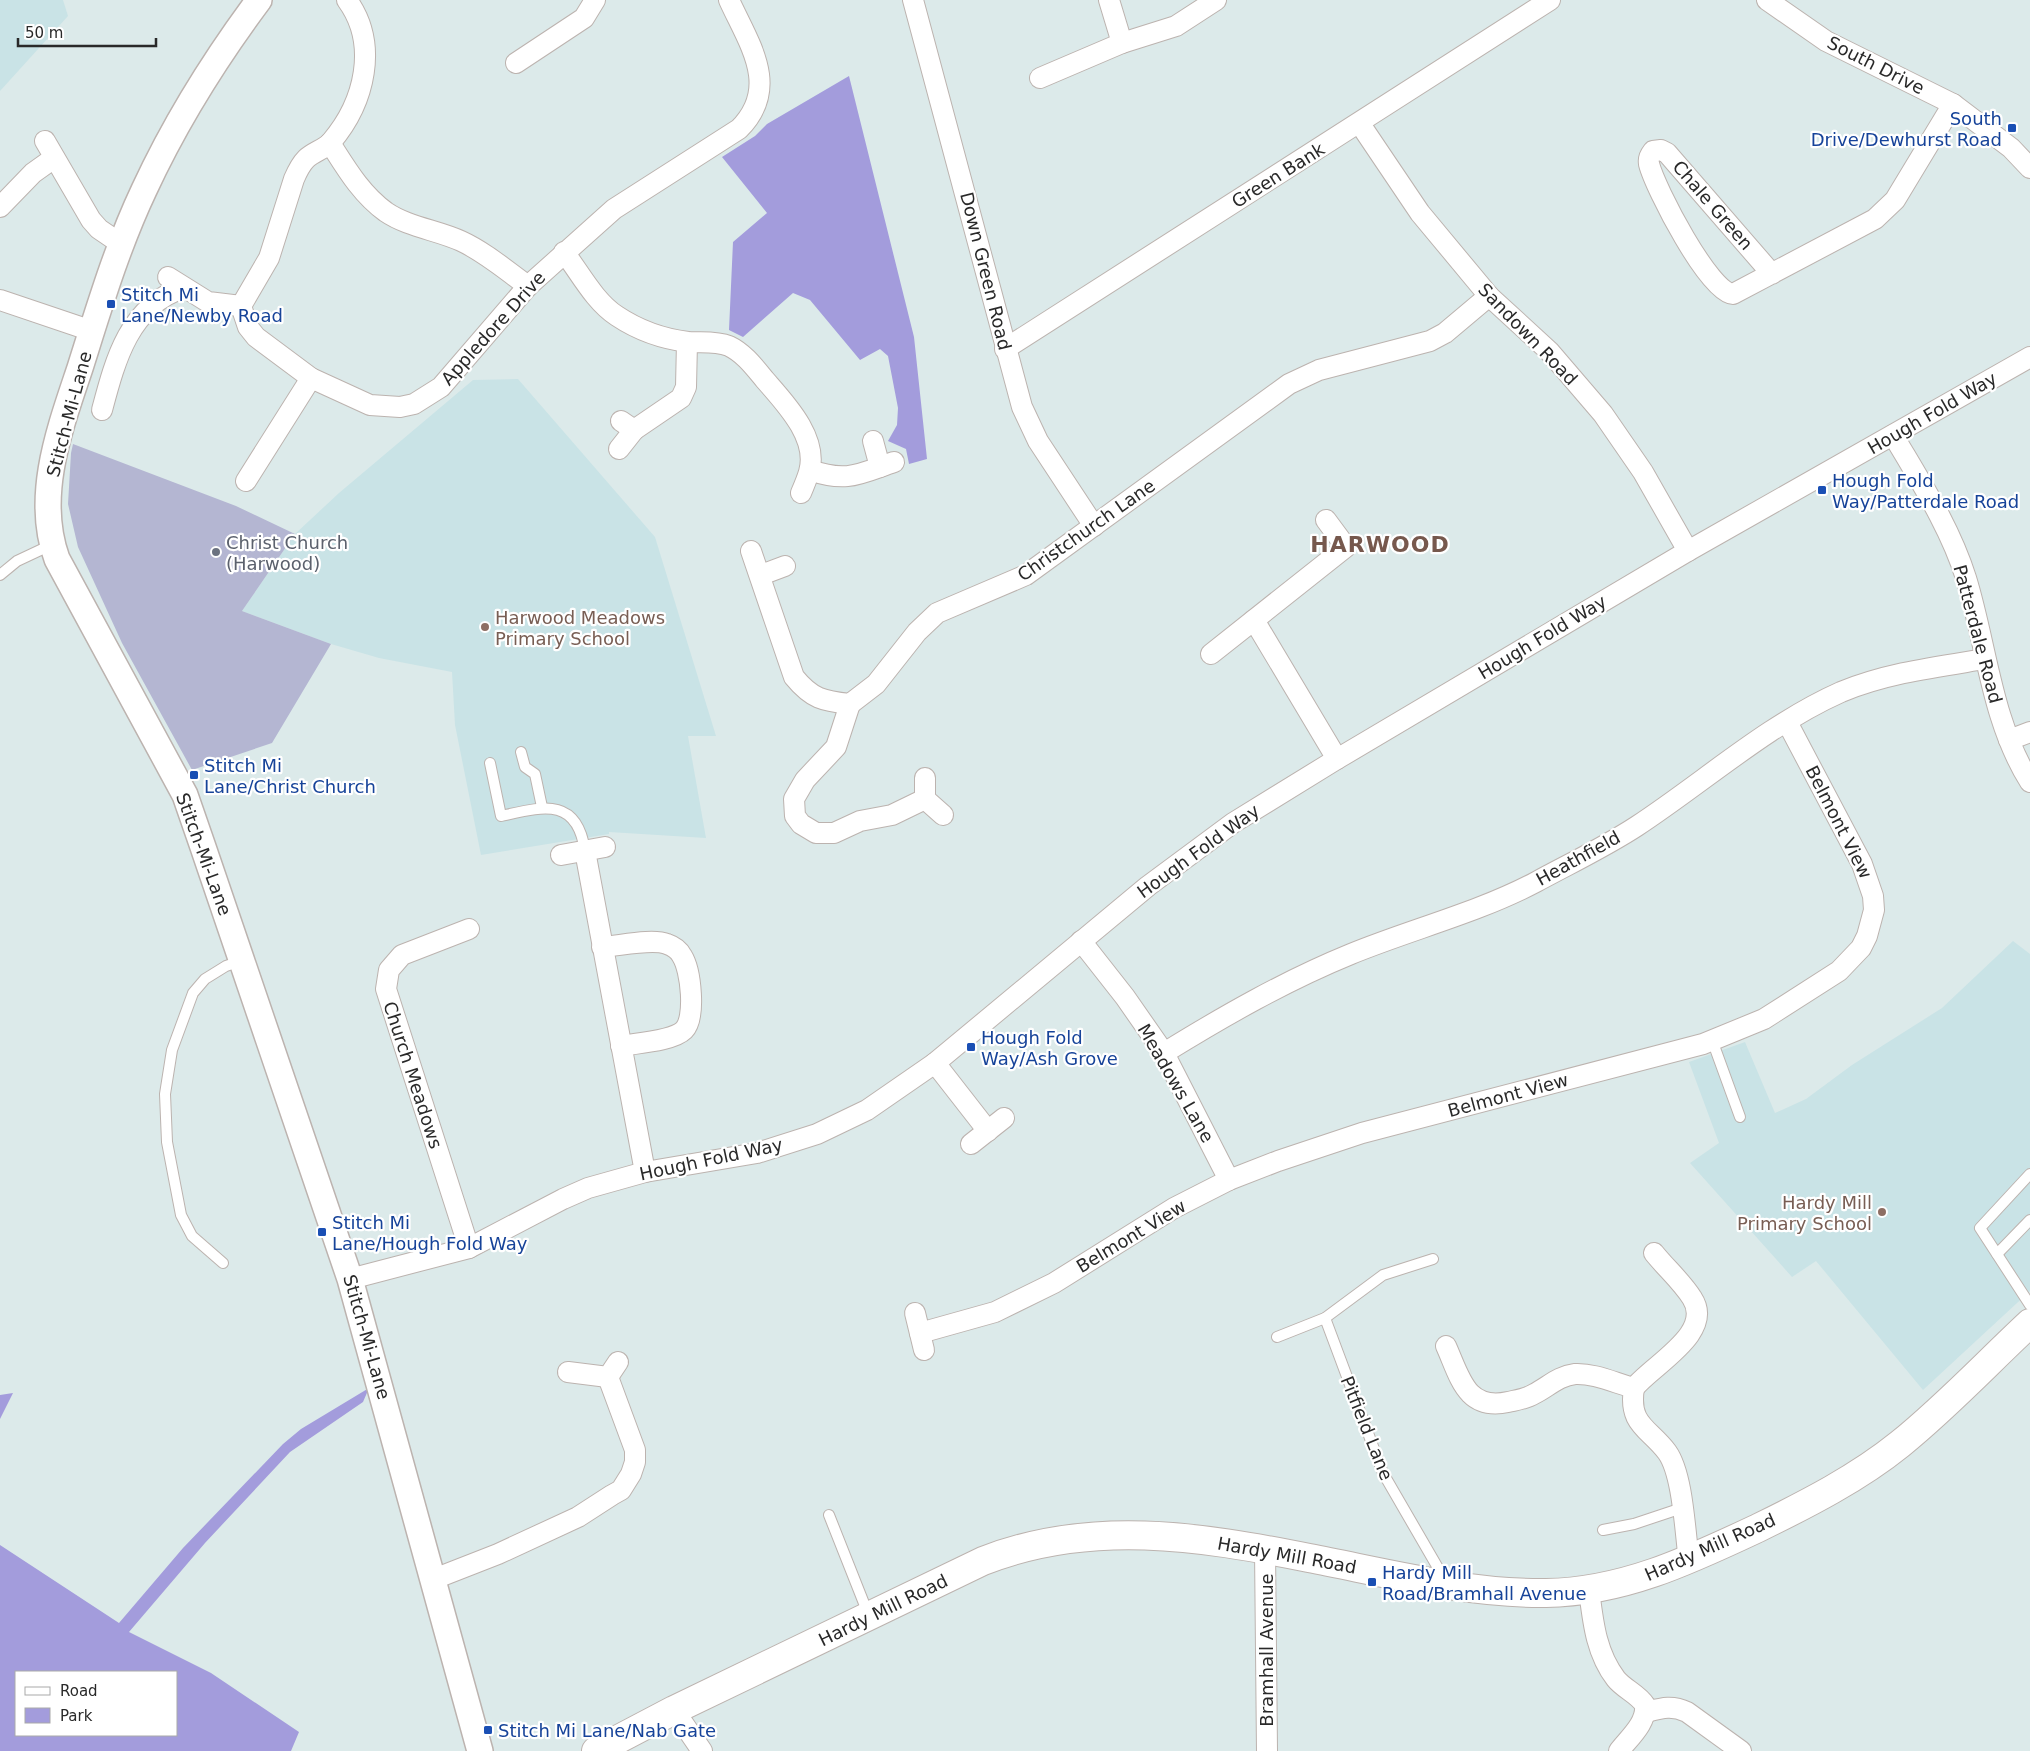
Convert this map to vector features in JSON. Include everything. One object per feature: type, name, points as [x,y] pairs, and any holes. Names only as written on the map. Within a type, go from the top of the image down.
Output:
[{"type":"main road","name":"Hardy Mill Road","points":[[596,1751],[674,1710],[982,1561],[1015,1548],[1040,1543],[1106,1535],[1182,1537],[1265,1549],[1448,1585],[1514,1593],[1589,1590],[1629,1582],[1689,1560],[1781,1517],[1871,1465],[1927,1421],[2030,1323]]},
{"type":"street","name":"Stitch-Mi-Lane","points":[[259,0],[219,55],[171,137],[144,190],[121,244],[62,423],[52,465],[48,502],[52,545],[57,559],[185,795],[350,1279],[480,1751]]},
{"type":"street","points":[[102,410],[116,357],[129,333],[176,283],[208,302],[240,306],[269,258],[300,167],[306,159],[330,144],[353,106],[365,64],[366,43],[362,26],[348,0]]},
{"type":"street","points":[[516,62],[584,18],[596,0]]},
{"type":"street","name":"Appledore Drive","points":[[240,306],[248,327],[256,337],[311,378],[370,405],[400,407],[414,404],[428,396],[448,380],[528,286],[564,252],[614,209],[746,122],[758,101],[761,78],[759,64],[729,0]]},
{"type":"street","name":"Down Green Road","points":[[913,0],[946,117],[1022,407],[1038,441],[1094,526]]},
{"type":"street","points":[[1110,0],[1122,43]]},
{"type":"street","points":[[1040,78],[1122,43],[1176,26],[1216,0]]},
{"type":"street","name":"Green Bank","points":[[1005,348],[1360,124],[1550,0]]},
{"type":"street","name":"South Drive","points":[[1767,0],[1826,40],[1954,104],[2011,148],[2030,168]]},
{"type":"street","name":"Chale Green","points":[[1772,274],[1667,153],[1661,150],[1654,151],[1649,157],[1649,164],[1660,193],[1693,254],[1723,291],[1733,294],[1772,274],[1886,211],[1895,200],[1954,104]]},
{"type":"street","name":"Sandown Road","points":[[1360,124],[1420,213],[1489,296],[1549,351],[1602,414],[1643,472],[1688,551]]},
{"type":"street","points":[[330,144],[357,184],[386,212],[412,225],[467,244],[528,286]]},
{"type":"street","points":[[0,207],[33,173],[50,149],[91,220],[98,229],[121,244]]},
{"type":"street","points":[[564,252],[616,316],[658,336],[688,342],[723,344],[731,347],[747,359],[794,413],[800,423],[809,453],[810,470],[801,493]]},
{"type":"street","name":"Christchurch Lane","points":[[850,704],[876,684],[917,632],[936,613],[1026,575],[1289,384],[1319,370],[1430,341],[1446,333],[1489,296]]},
{"type":"street","points":[[0,300],[92,331]]},
{"type":"street","points":[[619,449],[627,425],[681,398],[686,387],[688,342]]},
{"type":"street","name":"Hough Fold Way","points":[[350,1279],[469,1248],[570,1195],[596,1185],[646,1172],[757,1153],[817,1134],[867,1110],[934,1062],[1148,886],[1233,823],[1337,759],[1688,551],[2030,357]]},
{"type":"street","points":[[246,481],[249,459],[311,378]]},
{"type":"street","name":"Patterdale Road","points":[[1894,435],[1938,512],[1966,576],[1994,697],[2010,740],[2030,782]]},
{"type":"street","points":[[810,470],[828,477],[848,478],[887,464],[873,441]]},
{"type":"street","points":[[1211,654],[1346,547],[1326,520]]},
{"type":"street","points":[[752,551],[794,677],[805,691],[823,702],[850,704],[836,748],[805,780],[794,799],[795,816],[801,824],[816,833],[834,833],[860,821],[892,815],[925,799]]},
{"type":"street","points":[[761,575],[785,566]]},
{"type":"street","points":[[1254,620],[1337,759]]},
{"type":"street","name":"Heathfield","points":[[1164,1053],[1236,1009],[1291,980],[1352,953],[1488,903],[1533,883],[1635,827],[1787,722],[1840,693],[1872,681],[1905,672],[1985,659]]},
{"type":"street","name":"Belmont View","points":[[916,1314],[922,1341],[995,1312],[1054,1284],[1174,1208],[1229,1180],[1278,1161],[1362,1133],[1674,1052],[1712,1040],[1764,1019],[1839,971],[1861,948],[1871,924],[1873,896],[1869,880],[1787,722]]},
{"type":"street","points":[[2010,740],[2030,732]]},
{"type":"street","points":[[925,778],[925,799],[943,815]]},
{"type":"street","points":[[561,855],[595,849],[602,947],[646,1172]]},
{"type":"street","name":"Church Meadows","points":[[469,929],[447,928],[402,955],[388,970],[386,989],[469,1248]]},
{"type":"street","name":"Meadows Lane","points":[[1081,941],[1125,997],[1164,1053],[1229,1180]]},
{"type":"street","points":[[602,947],[658,942],[675,948],[685,961],[692,1009],[689,1024],[684,1030],[672,1036],[621,1046]]},
{"type":"street","points":[[934,1062],[988,1131]]},
{"type":"street","points":[[971,1144],[1004,1118]]},
{"type":"street","points":[[1654,1254],[1666,1282],[1692,1298],[1697,1318],[1690,1336],[1650,1371],[1634,1388],[1632,1400],[1640,1425],[1664,1448],[1674,1463],[1689,1560]]},
{"type":"street","points":[[1446,1346],[1463,1365],[1466,1389],[1475,1399],[1495,1405],[1530,1396],[1562,1377],[1574,1374],[1587,1375],[1634,1388]]},
{"type":"street","points":[[434,1579],[498,1554],[578,1518],[621,1490],[641,1471],[635,1462],[635,1450],[613,1369],[568,1372]]},
{"type":"street","name":"Bramhall Avenue","points":[[1265,1549],[1267,1751]]},
{"type":"street","points":[[1589,1590],[1595,1635],[1603,1660],[1618,1681],[1642,1700],[1646,1712],[1642,1722],[1619,1751]]},
{"type":"street","points":[[1646,1712],[1667,1707],[1678,1708],[1687,1712],[1741,1751]]},
{"type":"street","points":[[674,1710],[702,1751]]},
{"type":"lane","points":[[0,575],[17,561],[52,545]]},
{"type":"lane","points":[[521,752],[524,767],[535,774],[542,808]]},
{"type":"lane","points":[[490,763],[501,816],[542,808],[552,808],[576,821],[583,836],[595,849]]},
{"type":"lane","points":[[223,1263],[192,1236],[181,1215],[167,1142],[165,1094],[172,1050],[193,993],[205,979],[226,966],[242,960]]},
{"type":"lane","points":[[1712,1040],[1740,1117]]},
{"type":"lane","points":[[2030,1174],[1980,1228],[2030,1305]]},
{"type":"lane","points":[[1997,1254],[2030,1220]]},
{"type":"lane","points":[[1277,1337],[1325,1318],[1383,1275],[1433,1259]]},
{"type":"lane","name":"Pitfield Lane","points":[[1325,1318],[1383,1473],[1448,1585]]},
{"type":"lane","points":[[1603,1530],[1634,1524],[1682,1508]]},
{"type":"lane","points":[[829,1515],[869,1616]]},
{"type":"shaded area","points":[[0,0],[63,0],[68,16],[0,91]]},
{"type":"shaded area","name":"Harwood Meadows Primary School","points":[[518,379],[655,537],[716,736],[688,736],[706,838],[609,832],[609,834],[481,855],[455,725],[452,672],[379,658],[331,644],[242,611],[295,534],[339,493],[473,380]]},
{"type":"shaded area","points":[[73,444],[236,506],[295,534],[242,611],[331,644],[272,743],[192,770],[122,643],[78,547],[68,504]]},
{"type":"shaded area","name":"Hardy Mill Primary School","points":[[2013,941],[2030,954],[2030,1291],[1923,1390],[1816,1261],[1792,1277],[1690,1163],[1719,1143],[1689,1062],[1745,1042],[1775,1113],[1806,1099],[1852,1065],[1942,1008]]},
{"type":"green space","points":[[849,76],[914,337],[927,459],[909,464],[906,449],[888,441],[897,425],[898,408],[888,356],[880,349],[860,360],[810,300],[793,293],[743,337],[729,330],[733,242],[767,213],[722,157],[755,136],[767,124]]},
{"type":"green space","points":[[369,1388],[363,1402],[290,1452],[205,1543],[129,1632],[211,1673],[299,1732],[291,1751],[0,1751],[0,1545],[119,1623],[183,1548],[283,1444],[301,1429]]},
{"type":"green space","points":[[13,1393],[0,1419],[0,1395]]},
{"type":"place","name":"South Drive/Dewhurst Road","points":[[2012,128]]},
{"type":"place","name":"Stitch Mi Lane/Newby Road","points":[[111,304]]},
{"type":"place","name":"Hough Fold Way/Patterdale Road","points":[[1822,490]]},
{"type":"place","name":"Christ Church (Harwood)","points":[[216,552]]},
{"type":"place","name":"Harwood Meadows Primary School","points":[[485,627]]},
{"type":"place","name":"Stitch Mi Lane/Christ Church","points":[[194,775]]},
{"type":"place","name":"Hough Fold Way/Ash Grove","points":[[971,1047]]},
{"type":"place","name":"Hardy Mill Primary School","points":[[1882,1212]]},
{"type":"place","name":"Stitch Mi Lane/Hough Fold Way","points":[[322,1232]]},
{"type":"place","name":"Hardy Mill Road/Bramhall Avenue","points":[[1372,1582]]},
{"type":"place","name":"Stitch Mi Lane/Nab Gate","points":[[488,1730]]},
{"type":"district","name":"HARWOOD","points":[[1380,544]]}]
